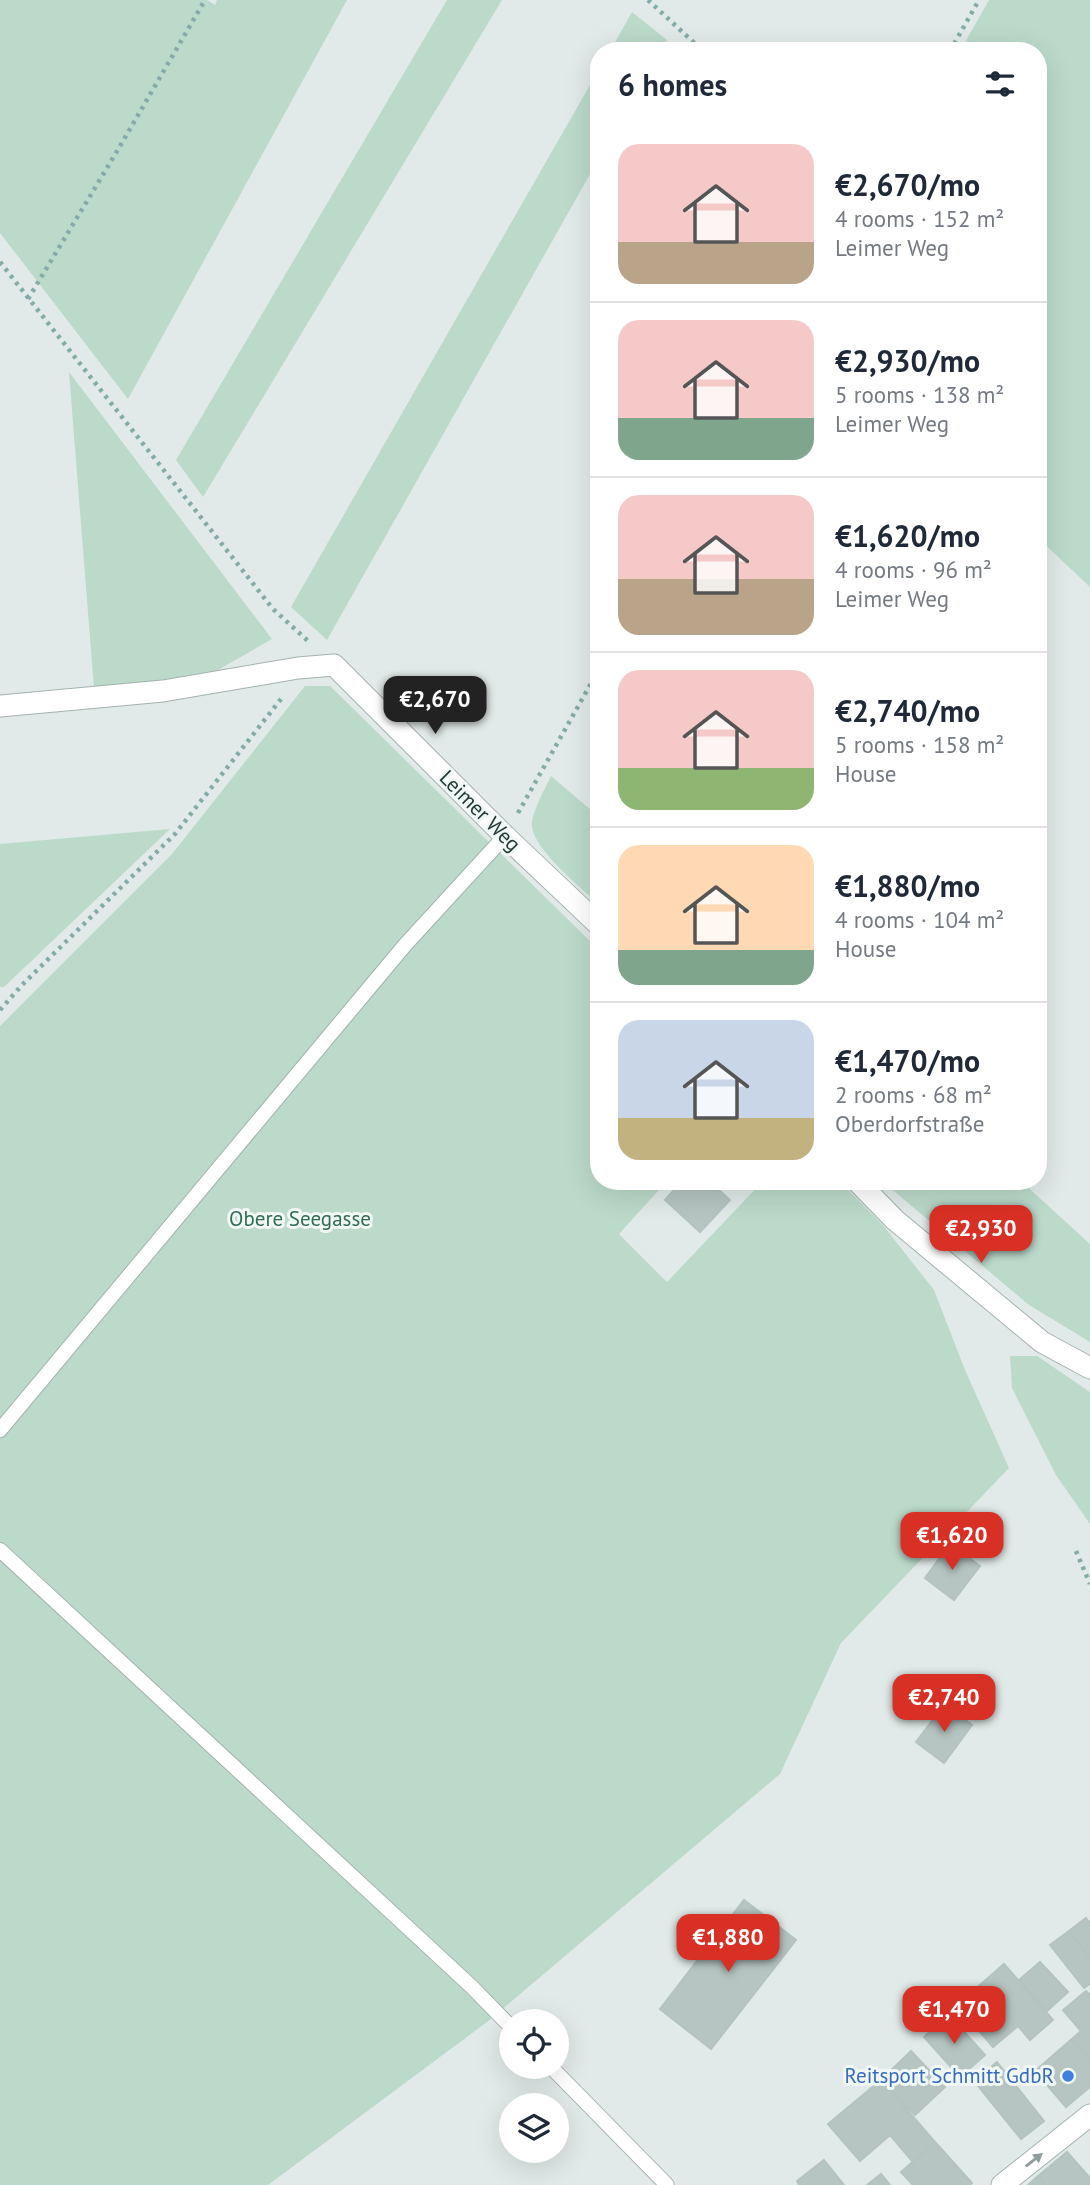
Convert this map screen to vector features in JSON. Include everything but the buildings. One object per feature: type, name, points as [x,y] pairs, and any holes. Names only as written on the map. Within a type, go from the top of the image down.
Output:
[{"type":"street","points":[[0,706],[163,691],[299,668],[334,665]]},
{"type":"street","name":"Leimer Weg","points":[[334,665],[505,836],[590,916]]},
{"type":"street","points":[[866,1190],[895,1220],[1042,1342],[1090,1368]]},
{"type":"street","points":[[1002,2185],[1090,2115]]},
{"type":"lane","points":[[0,1430],[405,946],[505,836]]},
{"type":"lane","points":[[0,1550],[499,2014]]},
{"type":"lane","points":[[563,2079],[667,2185]]},
{"type":"path","points":[[27,299],[205,0]]},
{"type":"path","points":[[648,0],[693,42]]},
{"type":"path","points":[[955,42],[978,0]]},
{"type":"path","points":[[0,262],[273,609],[334,665]]},
{"type":"path","points":[[0,1010],[175,834],[281,699],[299,668]]},
{"type":"path","points":[[505,836],[590,685]]},
{"type":"path","points":[[1076,1551],[1090,1584]]},
{"type":"green space","points":[[0,0],[207,0],[215,5],[217,0],[347,0],[128,399],[0,233]]},
{"type":"green space","points":[[447,0],[502,0],[203,497],[176,460]]},
{"type":"green space","points":[[989,0],[1090,0],[1090,587],[1047,546],[1047,42],[965,42]]},
{"type":"green space","points":[[632,12],[667,40],[666,42],[615,42]]},
{"type":"green space","points":[[590,85],[590,174],[327,640],[291,607]]},
{"type":"green space","points":[[69,372],[272,639],[211,674],[94,688]]},
{"type":"green space","name":"Obere Seegasse","points":[[305,686],[330,686],[590,941],[590,1190],[659,1190],[619,1234],[667,1282],[754,1190],[848,1190],[882,1224],[934,1290],[965,1370],[1009,1468],[841,1643],[780,1774],[502,2009],[499,2009],[487,2022],[268,2185],[0,2185],[0,1026],[172,854]]},
{"type":"green space","points":[[551,776],[590,809],[590,897],[538,842],[532,821]]},
{"type":"green space","points":[[170,829],[4,987],[0,987],[0,844]]},
{"type":"green space","points":[[893,1190],[1031,1190],[1090,1244],[1090,1342],[1029,1305]]},
{"type":"green space","points":[[1010,1356],[1037,1356],[1090,1392],[1090,1524],[1056,1475],[1012,1388]]},
{"type":"place","name":"Reitsport Schmitt GdbR","points":[[1068,2076]]}]
